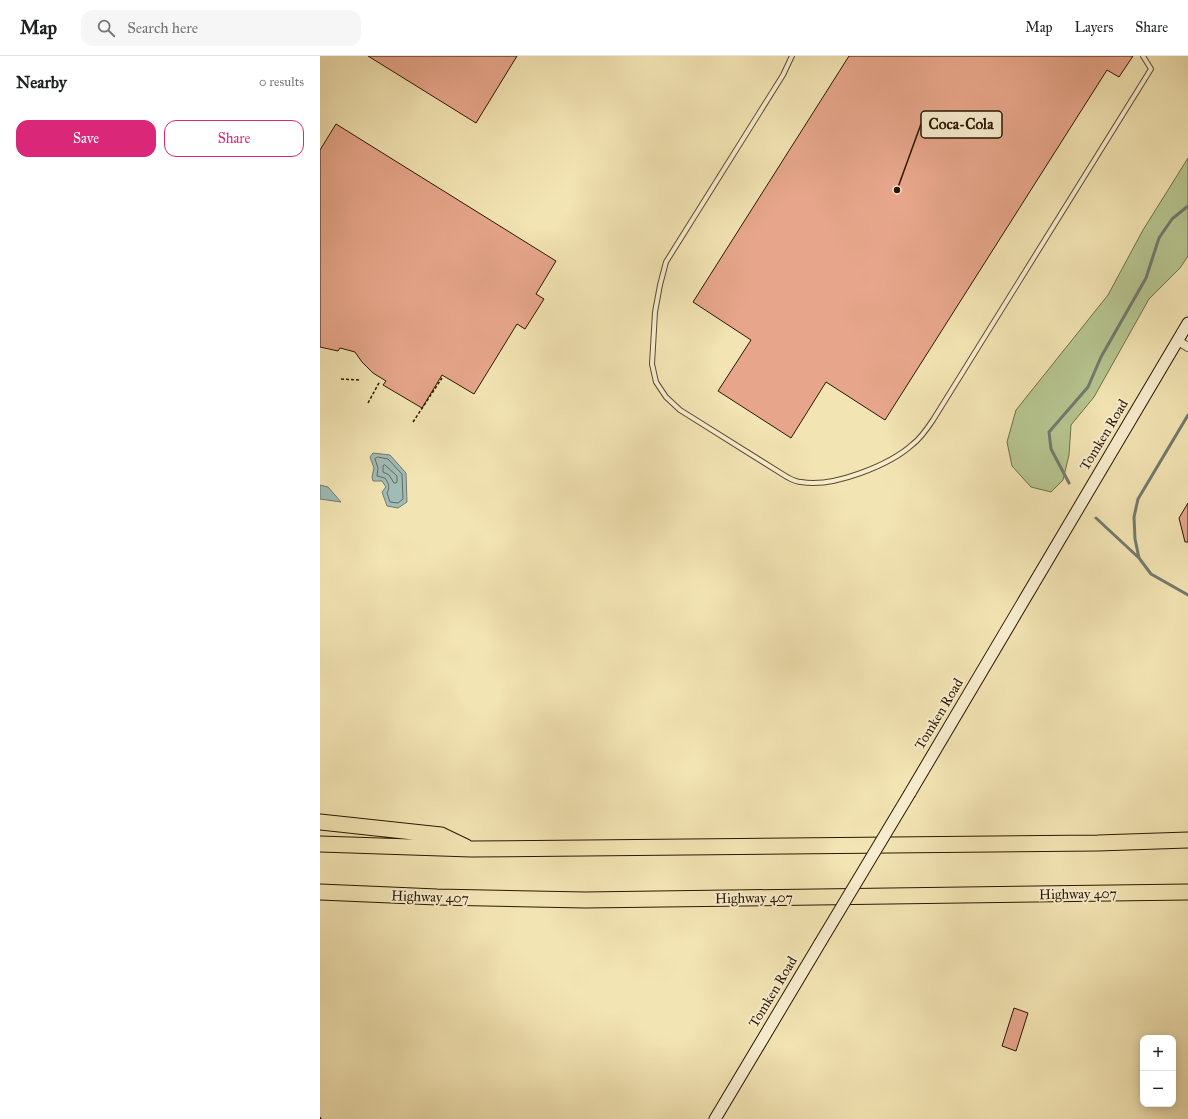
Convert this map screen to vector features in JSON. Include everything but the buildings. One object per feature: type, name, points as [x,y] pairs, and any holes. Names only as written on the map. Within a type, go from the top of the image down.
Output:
[{"type":"highway","points":[[320,822],[441,835],[471,849]]},
{"type":"highway","points":[[320,844],[471,849],[1084,843],[1188,840]]},
{"type":"highway","name":"Highway 407","points":[[320,892],[437,897],[585,900],[1185,893]]},
{"type":"main road","name":"Tomken Road","points":[[715,1119],[1188,323]]},
{"type":"street","points":[[1178,341],[1188,346]]},
{"type":"lane","points":[[792,56],[783,75],[666,262],[655,312],[652,364],[656,382],[666,397],[680,410],[787,477],[800,482],[814,483],[866,472],[892,460],[920,438],[933,420],[1151,69],[1143,56]]},
{"type":"path","points":[[413,422],[442,378]]},
{"type":"path","points":[[341,379],[360,380]]},
{"type":"path","points":[[368,403],[380,381]]},
{"type":"green space","points":[[1188,158],[1188,256],[1180,268],[1149,299],[1094,397],[1071,425],[1069,455],[1063,480],[1051,492],[1031,487],[1012,466],[1007,442],[1016,410],[1108,295],[1143,230]]},
{"type":"water","points":[[373,453],[390,455],[406,473],[407,502],[398,508],[387,506],[382,492],[386,487],[382,481],[373,481],[372,477],[374,468],[370,457]]},
{"type":"water","points":[[320,485],[328,487],[341,502],[320,499]]},
{"type":"waterway","points":[[1069,483],[1051,449],[1049,432],[1088,387],[1101,357],[1146,278],[1159,238],[1172,219],[1188,206]]},
{"type":"waterway","points":[[1139,558],[1135,539],[1134,517],[1138,499],[1188,415]]},
{"type":"waterway","points":[[1096,518],[1139,558],[1151,574],[1188,595]]},
{"type":"place","name":"Coca-Cola","points":[[897,190]]}]
